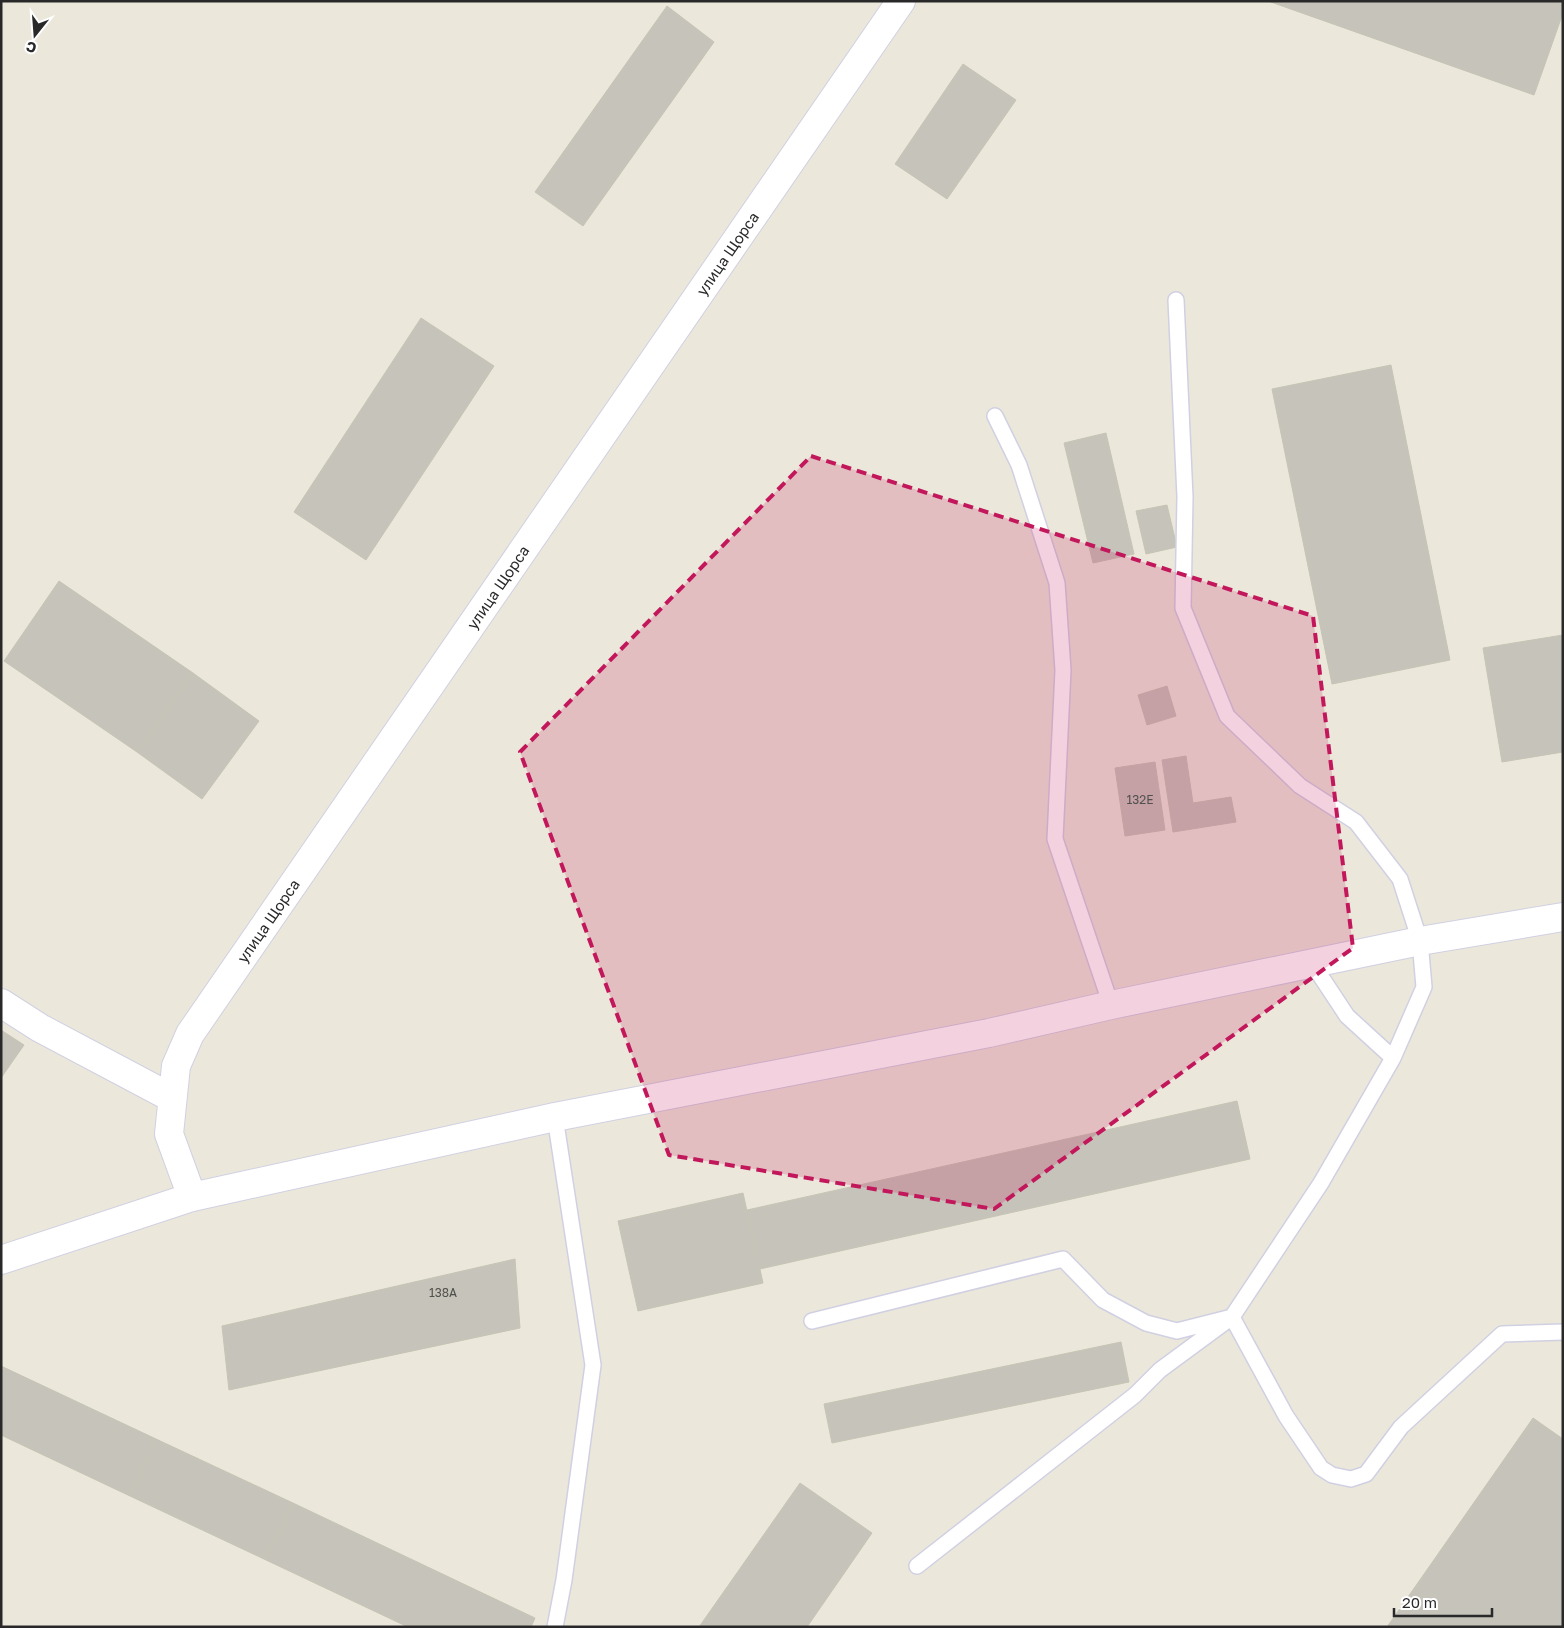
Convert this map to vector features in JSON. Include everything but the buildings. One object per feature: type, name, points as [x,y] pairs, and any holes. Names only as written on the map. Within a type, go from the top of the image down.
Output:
[{"type":"street","name":"улица Щорса","points":[[192,1197],[169,1134],[176,1066],[190,1034],[901,1]]},
{"type":"street","points":[[1,1260],[192,1197],[555,1117],[989,1033],[1111,1005],[1312,963],[1563,917]]},
{"type":"street","points":[[1,1004],[40,1028],[172,1098]]},
{"type":"lane","points":[[918,1566],[1135,1395],[1160,1370],[1232,1317],[1321,1183],[1393,1058],[1424,987],[1420,942],[1400,879],[1356,822],[1300,786],[1227,716],[1183,608],[1184,497],[1176,300]]},
{"type":"lane","points":[[995,416],[1019,465],[1057,583],[1063,670],[1055,839],[1111,1005]]},
{"type":"lane","points":[[1312,963],[1347,1016],[1393,1058]]},
{"type":"lane","points":[[555,1117],[593,1364],[564,1580],[555,1627]]},
{"type":"lane","points":[[812,1321],[1063,1260],[1103,1300],[1146,1323],[1177,1331],[1232,1317]]},
{"type":"lane","points":[[1232,1317],[1286,1416],[1320,1468],[1332,1475],[1351,1479],[1366,1474],[1402,1427],[1502,1334],[1563,1332]]},
{"type":"highlighted area","points":[[811,456],[1313,616],[1353,948],[994,1209],[669,1155],[520,752]]}]
